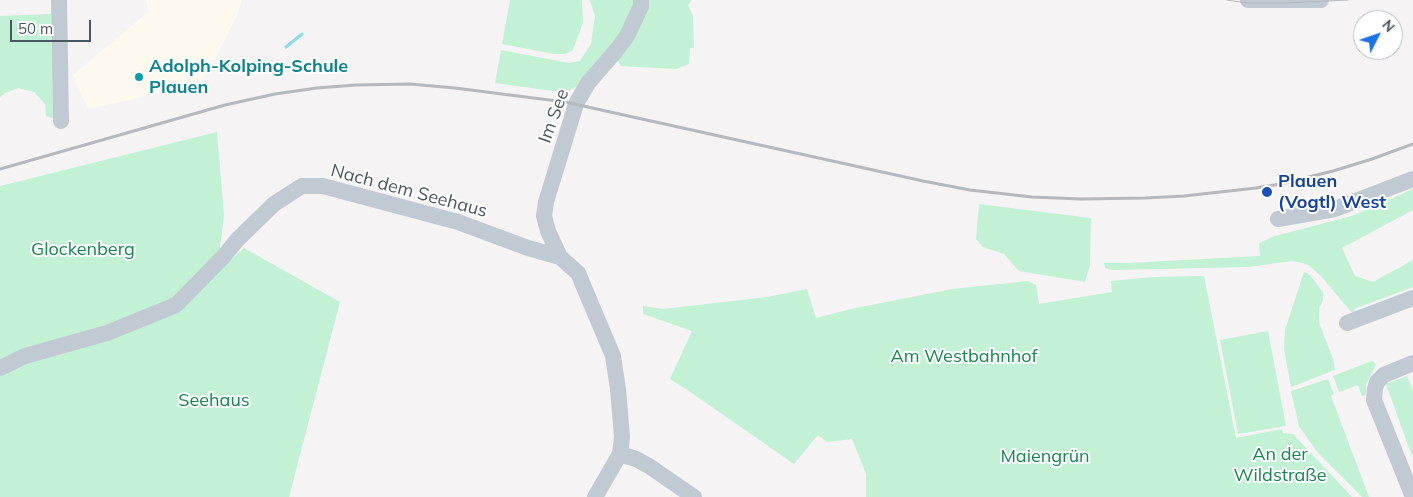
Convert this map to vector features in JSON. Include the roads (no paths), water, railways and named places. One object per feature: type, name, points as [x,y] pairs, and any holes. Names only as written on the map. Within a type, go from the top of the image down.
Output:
[{"type":"street","points":[[59,0],[61,121]]},
{"type":"street","name":"Im See","points":[[560,257],[548,231],[544,216],[546,202],[576,104],[588,83],[615,52],[626,36],[641,6],[641,0]]},
{"type":"street","points":[[1248,0],[1321,0]]},
{"type":"street","points":[[1278,219],[1335,209],[1413,179]]},
{"type":"street","name":"Nach dem Seehaus","points":[[0,368],[25,356],[107,333],[176,305],[268,210],[302,186],[323,186],[458,222],[528,248],[560,257],[578,273],[614,356],[622,437],[620,454],[595,497]]},
{"type":"street","points":[[1347,323],[1413,298]]},
{"type":"street","points":[[1413,363],[1384,375],[1374,389],[1374,400],[1413,497]]},
{"type":"street","points":[[620,454],[649,466],[694,497]]},
{"type":"waterway","points":[[286,47],[302,34]]},
{"type":"tram line","points":[[1227,0],[1248,3],[1348,0]]},
{"type":"railway","points":[[0,169],[225,105],[275,94],[356,85],[410,84],[565,102],[923,181],[970,190],[1032,197],[1081,199],[1145,198],[1184,196],[1256,188],[1333,171],[1413,144]]},
{"type":"place","name":"Adolph-Kolping-Schule Plauen","points":[[139,77]]},
{"type":"place","name":"Plauen (Vogtl) West","points":[[1267,192]]},
{"type":"park label","name":"Glockenberg","points":[[83,250]]},
{"type":"park label","name":"Am Westbahnhof","points":[[964,357]]},
{"type":"park label","name":"Seehaus","points":[[214,401]]},
{"type":"park label","name":"Maiengrün","points":[[1045,457]]},
{"type":"park label","name":"An der Wildstraße","points":[[1280,465]]}]
